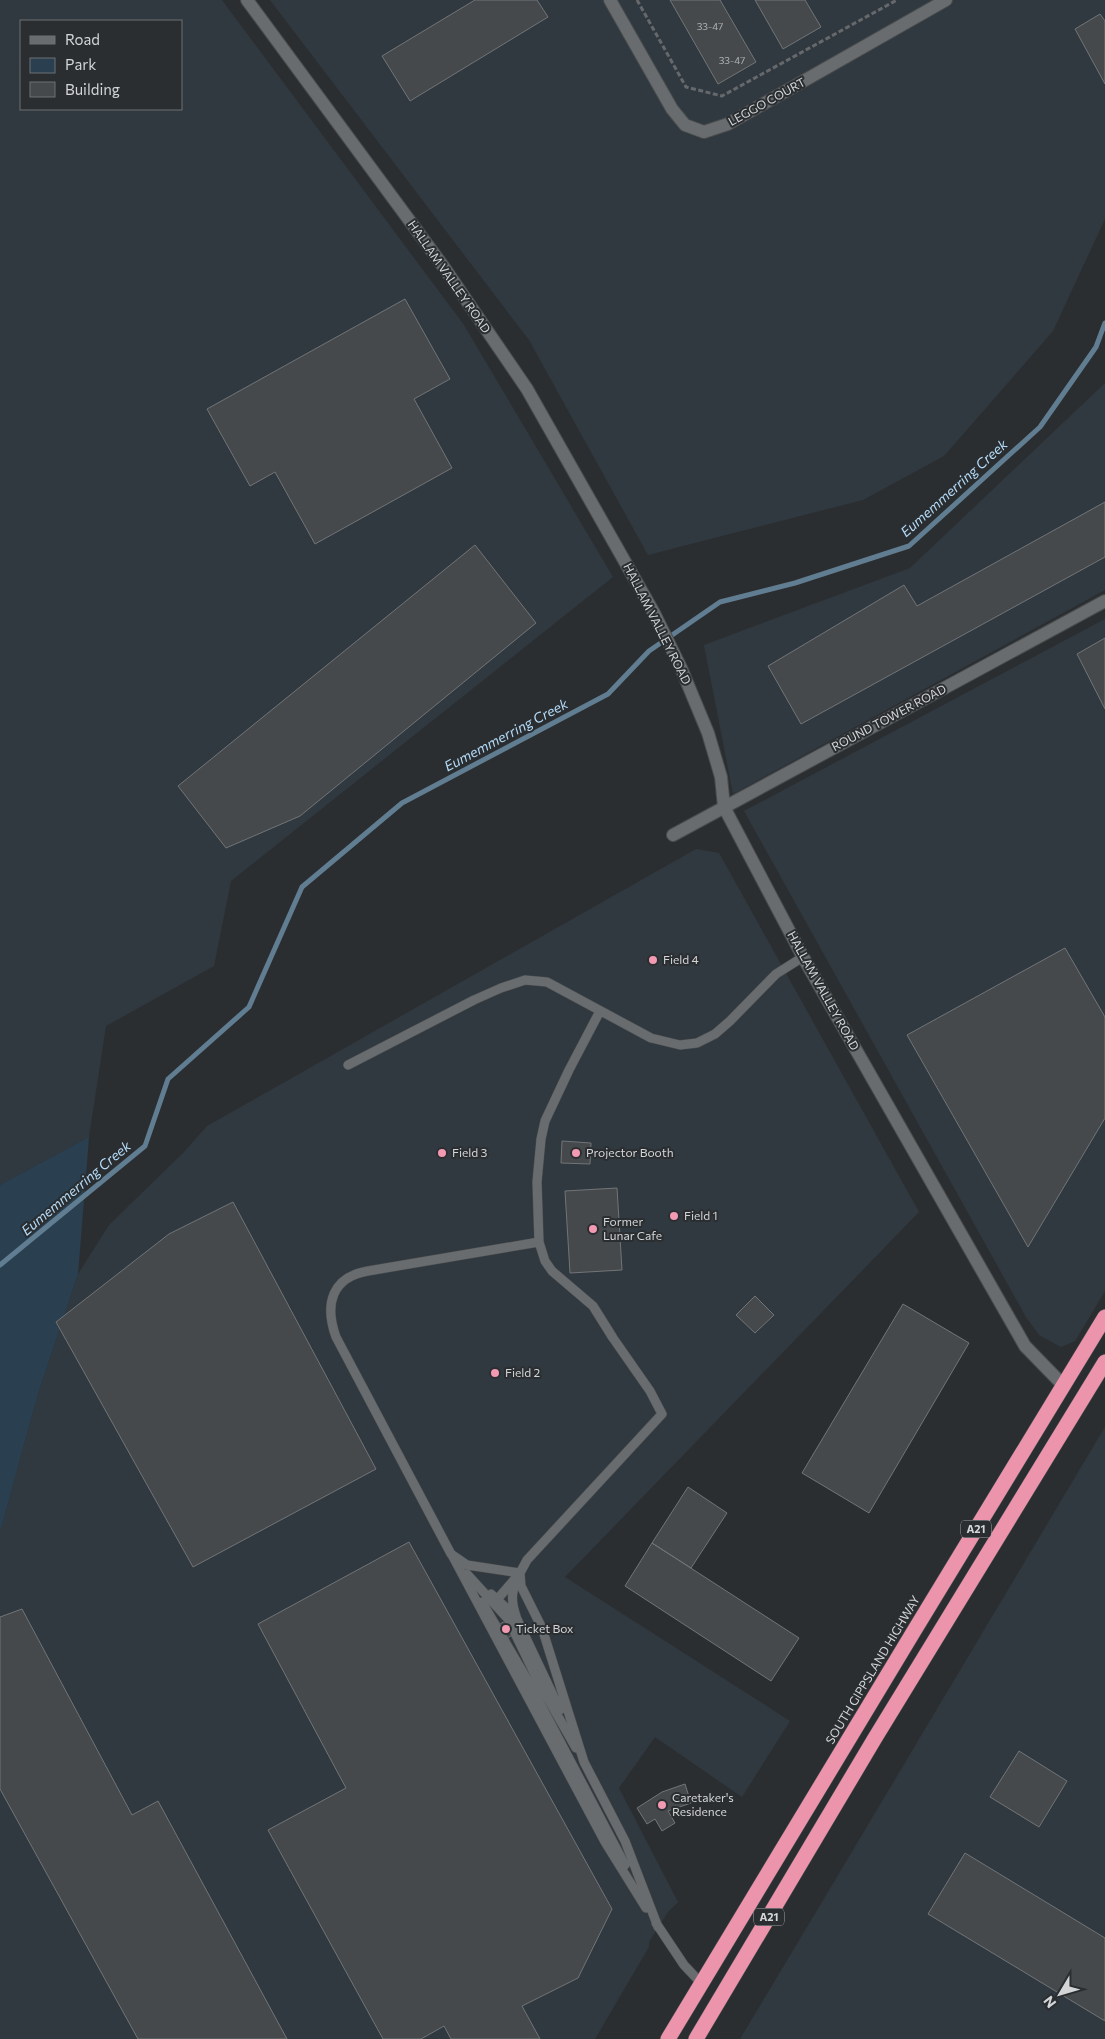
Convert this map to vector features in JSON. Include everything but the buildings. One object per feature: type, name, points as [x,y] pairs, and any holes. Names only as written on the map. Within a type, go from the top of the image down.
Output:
[{"type":"highway","name":"SOUTH GIPPSLAND HIGHWAY","points":[[668,2039],[1105,1317]]},
{"type":"highway","points":[[1063,1385],[1083,1398],[1105,1362]]},
{"type":"highway","name":"A21","points":[[696,2039],[875,1738],[1083,1398]]},
{"type":"highway","points":[[914,1631],[933,1642]]},
{"type":"highway","points":[[856,1727],[875,1738]]},
{"type":"highway","points":[[702,1984],[723,1996]]},
{"type":"street","name":"HALLAM VALLEY ROAD","points":[[247,0],[443,266],[527,389],[654,614],[681,668],[708,733],[721,777],[724,807],[803,957],[1026,1346],[1063,1385]]},
{"type":"street","name":"LEGGO COURT","points":[[610,0],[672,109],[685,125],[704,132],[728,124],[946,0]]},
{"type":"street","name":"ROUND TOWER ROAD","points":[[673,835],[1105,601]]},
{"type":"lane","points":[[348,1065],[474,1000],[525,980],[548,982],[657,1040],[680,1045],[697,1042],[715,1034],[737,1015],[776,974],[803,957]]},
{"type":"lane","points":[[512,1618],[512,1594],[527,1560],[662,1414],[650,1391],[593,1306],[552,1271],[545,1261],[539,1242],[537,1182],[543,1130],[563,1083],[600,1011]]},
{"type":"lane","points":[[539,1242],[363,1272],[342,1282],[336,1289],[330,1312],[331,1325],[451,1554],[493,1627],[605,1842],[658,1927],[684,1965],[702,1984]]},
{"type":"lane","points":[[451,1554],[467,1565],[520,1573]]},
{"type":"lane","points":[[451,1554],[475,1586],[498,1601],[512,1618],[625,1841],[658,1927]]},
{"type":"lane","points":[[451,1554],[490,1615],[493,1627]]},
{"type":"lane","points":[[490,1615],[510,1584],[520,1573]]},
{"type":"lane","points":[[520,1573],[523,1591],[542,1628],[584,1762]]},
{"type":"lane","points":[[493,1627],[498,1601]]},
{"type":"path","points":[[637,0],[686,87],[722,96],[897,0]]},
{"type":"shaded area","points":[[0,0],[222,0],[464,325],[613,577],[231,881],[214,966],[106,1026],[89,1137],[0,1185]]},
{"type":"shaded area","points":[[270,0],[1105,0],[1105,219],[1053,331],[944,456],[863,500],[648,555],[529,340]]},
{"type":"shaded area","points":[[1105,383],[1105,590],[733,794],[704,645],[910,568]]},
{"type":"shaded area","points":[[1105,619],[1105,1291],[1075,1341],[1061,1347],[1039,1335],[1026,1317],[744,811]]},
{"type":"shaded area","points":[[696,849],[719,853],[919,1212],[565,1577],[790,1721],[742,1797],[655,1737],[619,1788],[678,1902],[668,1912],[649,1942],[649,1947],[595,2039],[0,2039],[0,1532],[38,1394],[78,1274],[109,1225],[184,1152],[207,1126]]},
{"type":"shaded area","points":[[1105,1427],[1105,2039],[740,2039],[828,1892]]},
{"type":"green space","points":[[89,1137],[78,1274],[38,1394],[0,1532],[0,1185]]},
{"type":"waterway","name":"Eumemmerring Creek","points":[[0,1265],[145,1146],[168,1079],[249,1007],[302,887],[402,803],[608,694],[649,651],[720,602],[795,583],[909,546],[1040,427],[1096,347],[1105,323]]},
{"type":"place","name":"Field 4","points":[[653,960]]},
{"type":"place","name":"Field 3","points":[[442,1153]]},
{"type":"place","name":"Projector Booth","points":[[576,1153]]},
{"type":"place","name":"Field 1","points":[[674,1216]]},
{"type":"place","name":"Former Lunar Cafe","points":[[593,1229]]},
{"type":"place","name":"Field 2","points":[[495,1373]]},
{"type":"place","name":"Ticket Box","points":[[506,1629]]},
{"type":"place","name":"Caretaker's Residence","points":[[662,1805]]}]
